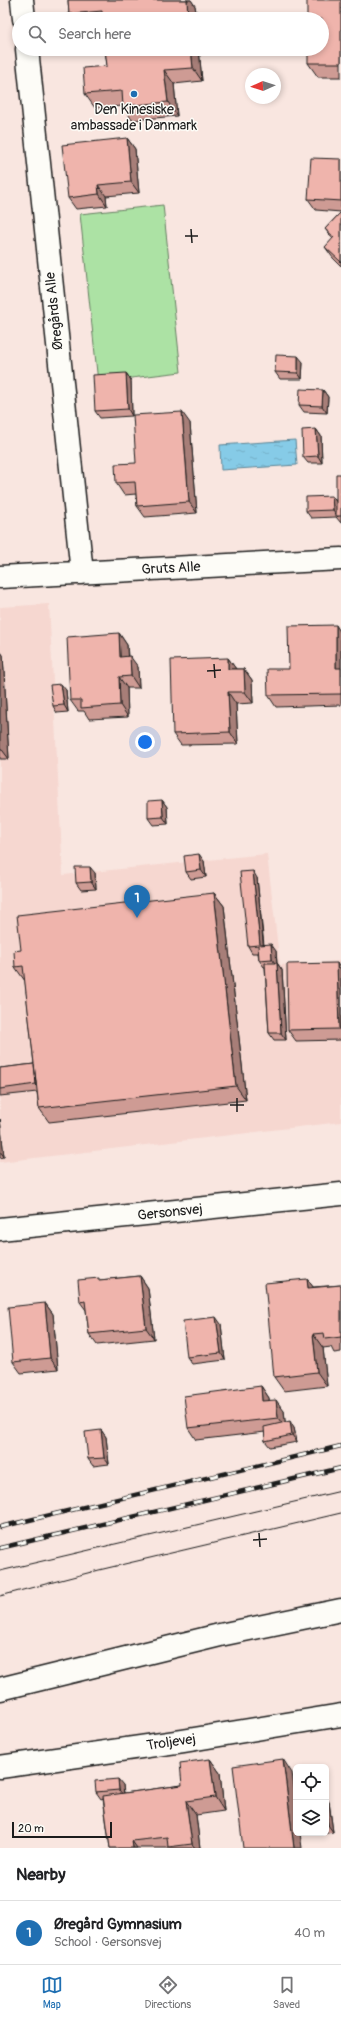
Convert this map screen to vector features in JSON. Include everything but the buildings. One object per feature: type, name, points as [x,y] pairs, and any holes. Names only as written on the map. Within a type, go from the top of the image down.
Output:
[{"type":"street","points":[[22,0],[23,12]]},
{"type":"street","name":"Øregårds Alle","points":[[28,56],[82,573]]},
{"type":"street","name":"Gruts Alle","points":[[0,577],[341,559]]},
{"type":"street","name":"Gersonsvej","points":[[0,1229],[341,1194]]},
{"type":"street","points":[[0,1689],[220,1635],[341,1610]]},
{"type":"street","name":"Troljevej","points":[[0,1767],[176,1742],[341,1715]]},
{"type":"shaded area","points":[[49,604],[63,875],[267,854],[280,965],[341,961],[341,1122],[0,1162],[0,607]]},
{"type":"green space","points":[[163,205],[181,372],[98,382],[80,214]]},
{"type":"water","points":[[295,440],[297,465],[221,470],[220,445]]},
{"type":"tram line","points":[[0,1571],[341,1491]]},
{"type":"tram line","points":[[0,1596],[99,1570],[341,1513]]},
{"type":"railway","points":[[0,1527],[341,1446]]},
{"type":"railway","points":[[0,1548],[341,1468]]},
{"type":"place","name":"Den Kinesiske ambassade i Danmark","points":[[134,94]]},
{"type":"place","name":"Øregård Gymnasium","points":[[137,918]]}]
